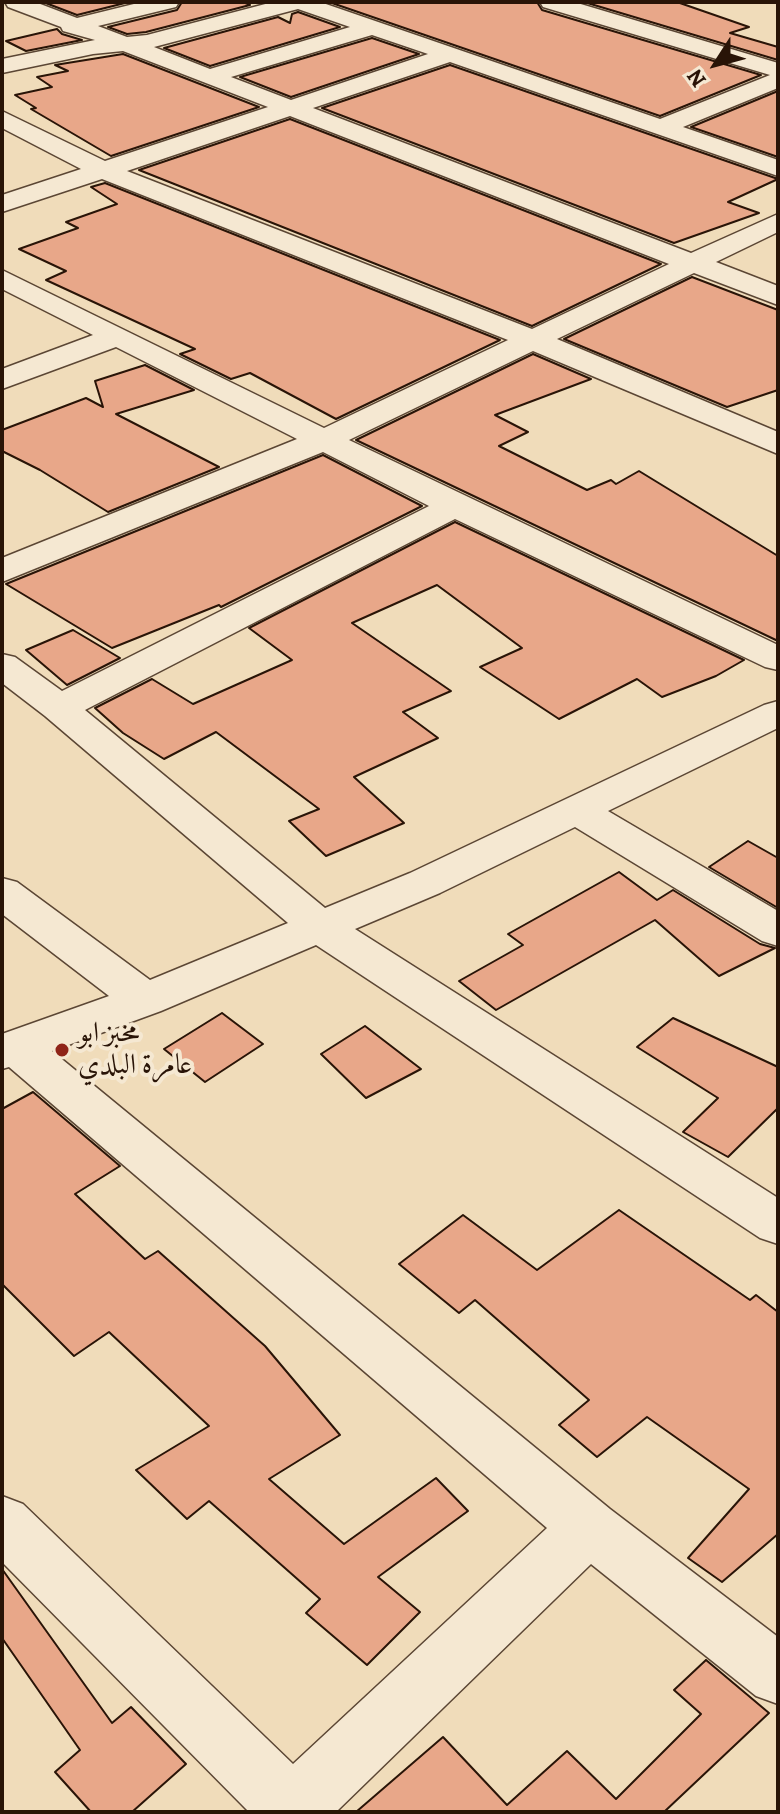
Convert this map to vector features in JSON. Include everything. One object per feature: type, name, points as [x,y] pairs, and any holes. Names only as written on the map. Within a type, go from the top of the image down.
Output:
[{"type":"street","points":[[16,2],[778,296]]},
{"type":"street","points":[[27,33],[76,25],[168,2]]},
{"type":"street","points":[[2,66],[93,47],[129,46],[298,2],[778,168]]},
{"type":"street","points":[[551,2],[778,70]]},
{"type":"street","points":[[207,77],[370,28]]},
{"type":"street","points":[[2,204],[449,55]]},
{"type":"street","points":[[659,128],[778,80]]},
{"type":"street","points":[[2,118],[104,171],[533,340],[778,444]]},
{"type":"street","points":[[2,571],[324,440],[778,222]]},
{"type":"street","points":[[2,278],[455,506],[778,659]]},
{"type":"street","points":[[2,306],[33,296]]},
{"type":"street","points":[[2,380],[115,337]]},
{"type":"street","points":[[59,708],[455,506]]},
{"type":"street","points":[[2,665],[59,708],[320,927],[778,1224]]},
{"type":"street","points":[[9,1049],[145,1000],[425,883],[778,713]]},
{"type":"street","points":[[575,809],[778,931]]},
{"type":"street","points":[[2,892],[145,1000]]},
{"type":"street","points":[[9,1049],[589,1527],[778,1675]]},
{"type":"street","points":[[2,1522],[292,1811],[589,1527]]},
{"type":"building","points":[[43,2],[129,2],[77,15]]},
{"type":"building","points":[[182,2],[243,2],[250,5],[146,32],[127,34],[108,27],[177,10]]},
{"type":"building","points":[[329,2],[537,2],[542,10],[761,75],[660,116]]},
{"type":"building","points":[[584,2],[677,2],[749,27],[730,33],[778,47],[778,60]]},
{"type":"building","points":[[298,12],[340,27],[210,66],[164,48],[278,17],[290,23],[292,14]]},
{"type":"building","points":[[57,29],[62,34],[82,40],[26,51],[6,41]]},
{"type":"building","points":[[372,38],[419,54],[291,97],[240,77]]},
{"type":"building","points":[[123,54],[259,107],[111,156],[31,109],[36,108],[15,95],[52,87],[37,77],[68,71],[55,65]]},
{"type":"building","points":[[450,65],[778,179],[728,202],[759,213],[674,243],[322,108]]},
{"type":"building","points":[[778,91],[778,157],[691,127]]},
{"type":"building","points":[[290,119],[661,264],[532,326],[139,170]]},
{"type":"building","points":[[105,183],[500,340],[336,419],[250,373],[231,379],[180,354],[195,349],[46,280],[66,271],[19,249],[78,228],[66,222],[117,204],[91,187]]},
{"type":"building","points":[[692,277],[778,310],[778,390],[727,407],[564,339]]},
{"type":"building","points":[[533,354],[591,379],[495,415],[528,432],[499,446],[587,490],[611,480],[616,484],[639,471],[778,556],[778,641],[356,440]]},
{"type":"building","points":[[145,365],[194,390],[116,414],[219,467],[108,512],[40,470],[2,451],[2,430],[86,398],[103,407],[95,381]]},
{"type":"building","points":[[323,455],[422,506],[221,607],[219,605],[112,648],[6,584]]},
{"type":"building","points":[[455,522],[744,660],[716,676],[662,697],[637,679],[559,719],[480,667],[522,648],[437,585],[352,623],[451,691],[403,712],[438,738],[354,777],[404,823],[326,856],[289,821],[319,809],[216,732],[164,759],[123,733],[95,708],[152,679],[193,704],[292,660],[249,628]]},
{"type":"building","points":[[73,630],[120,658],[67,685],[26,650]]},
{"type":"building","points":[[748,841],[778,858],[778,908],[709,867]]},
{"type":"building","points":[[619,872],[657,900],[673,890],[760,944],[775,948],[719,976],[655,920],[496,1010],[459,981],[523,945],[508,934]]},
{"type":"building","points":[[222,1013],[263,1044],[205,1082],[164,1049]]},
{"type":"building","points":[[673,1018],[778,1067],[778,1108],[728,1157],[683,1132],[718,1098],[637,1047]]},
{"type":"building","points":[[365,1026],[421,1069],[366,1098],[321,1054]]},
{"type":"building","points":[[33,1092],[120,1166],[75,1194],[145,1259],[158,1251],[265,1346],[340,1435],[269,1479],[344,1544],[436,1478],[468,1511],[378,1577],[420,1612],[367,1665],[306,1613],[320,1599],[209,1501],[187,1519],[136,1470],[209,1426],[109,1332],[74,1356],[2,1284],[2,1109]]},
{"type":"building","points":[[619,1210],[750,1300],[756,1295],[778,1312],[778,1534],[722,1582],[688,1558],[749,1489],[647,1417],[597,1457],[559,1425],[589,1400],[475,1300],[459,1313],[399,1264],[463,1215],[537,1270]]},
{"type":"building","points":[[2,1569],[112,1723],[131,1707],[186,1764],[132,1812],[91,1812],[55,1772],[80,1750],[2,1638]]},
{"type":"building","points":[[706,1660],[769,1713],[664,1812],[356,1812],[443,1737],[507,1805],[567,1751],[616,1799],[701,1714],[674,1690]]},
{"type":"place","name":"مخبز ابو عامرة البلدي","points":[[62,1050]]}]
